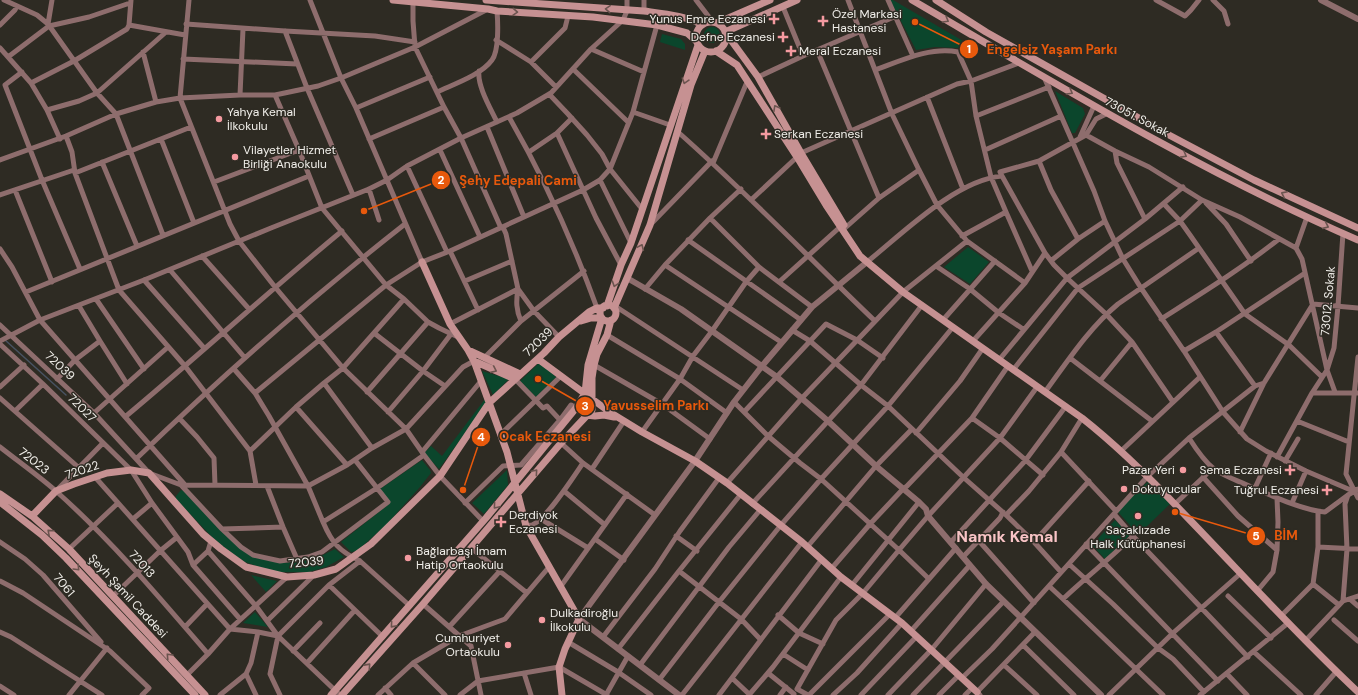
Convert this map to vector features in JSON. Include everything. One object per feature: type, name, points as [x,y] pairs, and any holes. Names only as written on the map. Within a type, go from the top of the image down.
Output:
[{"type":"main road","points":[[392,0],[497,11],[622,20],[657,25],[686,33],[705,51],[709,52],[720,49],[726,41],[725,32]]},
{"type":"main road","points":[[486,0],[562,3],[644,11],[670,15],[697,22],[701,25]]},
{"type":"main road","points":[[607,307],[621,266],[631,243],[697,43],[696,32],[704,23],[715,22],[767,0]]},
{"type":"main road","points":[[725,32],[797,0]]},
{"type":"main road","name":"73051. Sokak","points":[[912,0],[1094,106],[1196,161],[1308,217],[1358,240]]},
{"type":"main road","points":[[936,0],[986,32],[1169,135],[1254,180],[1358,228]]},
{"type":"main road","points":[[715,22],[721,25],[758,77],[799,155],[860,256],[903,292],[1066,406],[1121,451],[1148,476],[1305,641],[1358,692]]},
{"type":"main road","points":[[337,694],[383,637],[515,483],[576,408],[585,393],[588,365],[602,318],[601,313],[607,307],[627,278],[650,225],[691,85],[705,51]]},
{"type":"main road","points":[[716,51],[737,65],[747,82],[799,155]]},
{"type":"main road","points":[[422,262],[450,324],[468,350],[482,380],[501,434],[526,526],[579,619],[568,642],[559,667],[562,695]]},
{"type":"main road","points":[[576,323],[591,318],[602,318],[606,321],[614,319],[616,315],[607,307]]},
{"type":"main road","name":"72039","points":[[149,473],[203,534],[221,549],[246,566],[287,577],[314,575],[336,569],[356,559],[440,476],[489,403],[538,359],[559,337],[589,312],[607,307]]},
{"type":"main road","points":[[337,694],[423,604],[560,443],[592,410],[592,378],[594,365],[597,354],[607,335],[611,320]]},
{"type":"main road","points":[[468,350],[485,357],[518,376]]},
{"type":"main road","points":[[538,359],[622,420],[696,461],[727,483],[805,544],[841,577],[914,633],[976,692]]},
{"type":"main road","points":[[474,361],[518,376]]},
{"type":"main road","points":[[576,408],[586,415],[604,415],[622,420]]},
{"type":"main road","name":"72022","points":[[32,516],[56,491],[106,474],[131,470],[149,473]]},
{"type":"main road","name":"Şeyh Şamil Caddesi","points":[[0,494],[32,516],[69,549],[205,695]]},
{"type":"main road","name":"Şeyh Şamil Caddesi","points":[[0,502],[27,523],[81,572],[195,695]]},
{"type":"street","points":[[4,0],[37,15],[48,25],[98,93],[116,114],[163,235]]},
{"type":"street","points":[[48,25],[52,0]]},
{"type":"street","points":[[189,0],[180,98],[230,224],[239,240],[275,287],[343,368],[406,429],[440,476],[482,521]]},
{"type":"street","points":[[310,0],[341,78],[356,108],[422,262]]},
{"type":"street","points":[[0,342],[11,334],[40,320],[96,300],[239,240],[368,190],[387,180],[407,166],[461,138],[509,116],[549,94],[591,49],[622,20],[627,10],[627,0]]},
{"type":"street","points":[[644,0],[644,11]]},
{"type":"street","points":[[696,0],[715,22]]},
{"type":"street","points":[[848,0],[892,114],[938,205],[967,241],[1025,283]]},
{"type":"street","points":[[888,0],[913,56]]},
{"type":"street","points":[[1156,0],[1185,16],[1199,0]]},
{"type":"street","points":[[1213,0],[1224,11],[1228,24]]},
{"type":"street","points":[[1321,0],[1358,16]]},
{"type":"street","points":[[8,57],[48,25],[89,17],[131,2],[129,25],[127,29],[74,61],[32,83]]},
{"type":"street","points":[[412,2],[415,44],[506,234],[518,289],[516,301],[521,322]]},
{"type":"street","points":[[0,25],[17,6]]},
{"type":"street","points":[[782,7],[803,56]]},
{"type":"street","points":[[1,158],[30,150],[60,139],[116,114],[156,102],[180,98],[275,95],[307,88],[341,78],[488,9]]},
{"type":"street","points":[[437,92],[479,71],[492,60],[498,23],[497,11]]},
{"type":"street","points":[[531,62],[565,28],[568,16]]},
{"type":"street","points":[[758,77],[894,16]]},
{"type":"street","points":[[186,24],[243,29],[375,36],[415,44]]},
{"type":"street","points":[[129,25],[185,35]]},
{"type":"street","points":[[256,394],[386,285],[422,262],[449,252],[583,190],[600,180],[610,170],[633,112],[657,25]]},
{"type":"street","points":[[240,95],[243,29]]},
{"type":"street","points":[[285,31],[297,64],[353,195]]},
{"type":"street","points":[[47,110],[79,101],[98,93],[166,32]]},
{"type":"street","points":[[496,40],[531,62],[556,87]]},
{"type":"street","points":[[0,48],[32,83],[47,110],[60,139]]},
{"type":"street","points":[[591,49],[644,72]]},
{"type":"street","points":[[817,50],[879,198]]},
{"type":"street","points":[[876,70],[913,56],[948,50],[958,52],[971,81],[976,116],[991,177],[1032,271]]},
{"type":"street","points":[[143,52],[156,102]]},
{"type":"street","points":[[183,59],[297,64]]},
{"type":"street","points":[[751,200],[799,155],[957,84],[971,81],[1019,63]]},
{"type":"street","points":[[573,69],[628,122]]},
{"type":"street","points":[[479,71],[478,76],[497,122]]},
{"type":"street","points":[[22,72],[2,85],[80,269]]},
{"type":"street","points":[[356,108],[430,76]]},
{"type":"street","points":[[1044,77],[1105,221],[1123,259],[1184,351],[1222,412],[1247,439],[1271,454],[1306,471],[1356,490]]},
{"type":"street","points":[[650,225],[713,162],[747,82]]},
{"type":"street","points":[[976,116],[1048,87]]},
{"type":"street","points":[[549,94],[572,118],[602,154],[610,170],[642,209]]},
{"type":"street","points":[[275,95],[300,150],[322,208],[386,285],[428,322],[459,337]]},
{"type":"street","points":[[927,97],[963,189]]},
{"type":"street","points":[[1080,137],[1094,106]]},
{"type":"street","points":[[369,139],[444,107]]},
{"type":"street","points":[[633,112],[670,125]]},
{"type":"street","points":[[1108,113],[1096,119],[1086,134],[1039,161],[1000,172],[1045,253],[1067,278],[1106,314],[1132,342],[1173,402]]},
{"type":"street","points":[[509,116],[529,152],[584,271],[607,307],[693,356],[743,390]]},
{"type":"street","points":[[985,150],[1061,116]]},
{"type":"street","points":[[529,152],[556,133],[572,118]]},
{"type":"street","points":[[0,195],[42,180],[74,172],[191,127]]},
{"type":"street","points":[[486,127],[524,217]]},
{"type":"street","points":[[678,132],[713,162],[875,321]]},
{"type":"street","points":[[556,133],[596,218],[621,266]]},
{"type":"street","points":[[1086,134],[1115,151],[1149,167],[1202,200],[1240,217],[1296,248],[1302,260],[1327,370],[1334,392]]},
{"type":"street","points":[[66,136],[72,152],[74,172],[120,290],[185,366],[250,451],[256,485]]},
{"type":"street","points":[[160,139],[194,223]]},
{"type":"street","points":[[214,182],[300,150]]},
{"type":"street","points":[[440,150],[480,237]]},
{"type":"street","points":[[1115,151],[1117,163],[1145,219]]},
{"type":"street","points":[[1039,161],[1051,190],[1078,239]]},
{"type":"street","points":[[102,162],[137,246]]},
{"type":"street","points":[[407,166],[478,310]]},
{"type":"street","points":[[779,282],[808,256],[879,198],[919,170]]},
{"type":"street","points":[[26,292],[309,176]]},
{"type":"street","points":[[983,348],[960,381],[914,431],[876,466],[845,502],[805,544],[678,694],[579,619],[696,461],[734,402],[781,342],[812,307],[938,205],[963,189],[991,177],[1002,176]]},
{"type":"street","points":[[600,180],[631,243]]},
{"type":"street","points":[[999,360],[1023,329],[1067,278],[1145,219],[1183,187]]},
{"type":"street","points":[[645,289],[688,240],[741,189]]},
{"type":"street","points":[[15,190],[52,282]]},
{"type":"street","points":[[368,190],[379,220]]},
{"type":"street","points":[[832,568],[870,524],[972,418],[1011,368],[1078,288],[1180,221],[1202,200]]},
{"type":"street","points":[[1202,200],[1226,224],[1251,261]]},
{"type":"street","points":[[1164,204],[1180,221],[1245,314],[1289,345],[1322,377]]},
{"type":"street","points":[[962,236],[1006,212]]},
{"type":"street","points":[[1296,248],[1308,217]]},
{"type":"street","points":[[710,218],[759,267],[812,307]]},
{"type":"street","points":[[1052,260],[1078,239],[1105,221]]},
{"type":"street","points":[[137,458],[245,358],[363,257],[405,224]]},
{"type":"street","points":[[125,417],[342,231]]},
{"type":"street","name":"73012. Sokak","points":[[1277,457],[1312,392],[1327,370],[1334,348],[1343,233]]},
{"type":"street","points":[[1161,318],[1222,281],[1279,239]]},
{"type":"street","points":[[688,240],[801,320]]},
{"type":"street","points":[[727,483],[802,398],[903,292],[967,241]]},
{"type":"street","points":[[1045,392],[1070,358],[1106,314],[1198,248]]},
{"type":"street","points":[[0,249],[12,267],[40,320],[222,529],[241,547],[253,555],[280,561],[308,557],[322,552],[388,502],[355,460]]},
{"type":"street","points":[[973,341],[1025,283],[1045,253]]},
{"type":"street","points":[[202,256],[250,309]]},
{"type":"street","points":[[465,281],[512,261]]},
{"type":"street","points":[[943,320],[995,261]]},
{"type":"street","points":[[665,265],[781,342]]},
{"type":"street","points":[[936,266],[970,289],[999,313],[1023,329]]},
{"type":"street","points":[[642,432],[680,379],[693,356],[746,282],[759,267]]},
{"type":"street","points":[[170,270],[245,358]]},
{"type":"street","points":[[485,357],[521,322],[584,271]]},
{"type":"street","points":[[1184,351],[1245,314],[1305,273]]},
{"type":"street","points":[[627,278],[680,309],[762,366],[802,398],[876,466],[919,502],[926,509],[928,516],[986,584],[1101,695]]},
{"type":"street","points":[[144,280],[204,348]]},
{"type":"street","points":[[450,324],[518,289]]},
{"type":"street","points":[[518,289],[534,311],[559,337]]},
{"type":"street","points":[[96,300],[144,369]]},
{"type":"street","points":[[250,451],[296,407],[343,368],[404,300]]},
{"type":"street","points":[[1313,304],[1358,308]]},
{"type":"street","points":[[1240,432],[1264,383],[1289,345],[1313,304]]},
{"type":"street","points":[[752,504],[861,385],[922,305]]},
{"type":"street","points":[[79,306],[127,384]]},
{"type":"street","points":[[367,392],[428,322]]},
{"type":"street","points":[[744,412],[826,324],[857,340],[883,358]]},
{"type":"street","name":"72039","points":[[0,325],[94,413],[137,458],[149,473]]},
{"type":"street","points":[[660,680],[719,602],[781,525],[888,406],[953,327]]},
{"type":"street","points":[[792,330],[810,341],[888,406],[963,478],[1005,513],[1061,572]]},
{"type":"street","points":[[1216,332],[1255,386]]},
{"type":"street","points":[[374,334],[445,386]]},
{"type":"street","points":[[388,412],[424,371],[451,334]]},
{"type":"street","points":[[607,335],[680,379],[727,413]]},
{"type":"street","points":[[57,379],[75,360],[100,341]]},
{"type":"street","name":"72027","points":[[0,342],[131,470],[176,538],[188,552],[193,565],[240,619]]},
{"type":"street","points":[[1100,381],[1132,342]]},
{"type":"street","points":[[94,413],[168,347]]},
{"type":"street","points":[[1358,357],[1356,392],[1346,474],[1356,490],[1358,498]]},
{"type":"street","points":[[1070,358],[1152,421]]},
{"type":"street","points":[[149,473],[183,485],[308,486],[347,465],[372,448],[406,429],[463,367],[474,361]]},
{"type":"street","points":[[0,387],[24,365]]},
{"type":"street","points":[[594,365],[662,404],[710,439]]},
{"type":"street","points":[[234,369],[256,394],[308,486],[334,544],[356,559],[410,606]]},
{"type":"street","points":[[518,376],[536,401],[543,408],[547,406],[560,420]]},
{"type":"street","points":[[501,434],[561,376]]},
{"type":"street","points":[[1121,451],[1200,377]]},
{"type":"street","points":[[323,522],[377,488],[423,454],[482,380]]},
{"type":"street","points":[[324,383],[372,448]]},
{"type":"street","points":[[939,695],[992,649],[1148,476],[1189,438],[1255,386],[1264,383]]},
{"type":"street","points":[[15,410],[43,384]]},
{"type":"street","points":[[768,673],[794,695],[836,620],[863,593],[928,516],[1000,438],[1037,387]]},
{"type":"street","points":[[1312,392],[1356,392]]},
{"type":"street","points":[[0,398],[78,467]]},
{"type":"street","points":[[734,402],[768,436],[821,479],[888,539],[929,579]]},
{"type":"street","points":[[466,503],[503,466],[521,465],[571,405],[576,408]]},
{"type":"street","points":[[951,542],[1025,461],[1066,406]]},
{"type":"street","points":[[296,407],[347,465]]},
{"type":"street","points":[[179,418],[214,458],[215,485]]},
{"type":"street","points":[[972,418],[1000,438],[1043,475]]},
{"type":"street","points":[[964,557],[1043,475],[1061,452],[1082,418]]},
{"type":"street","points":[[592,469],[622,420]]},
{"type":"street","points":[[1297,421],[1350,442]]},
{"type":"street","points":[[1189,438],[1200,455],[1213,468],[1277,498],[1292,503],[1324,512],[1331,509],[1356,490]]},
{"type":"street","points":[[1285,461],[1298,439]]},
{"type":"street","points":[[56,491],[103,442]]},
{"type":"street","points":[[560,443],[584,463],[655,515]]},
{"type":"street","name":"72023","points":[[0,447],[56,491]]},
{"type":"street","points":[[1061,452],[1089,481],[1133,536],[1248,657]]},
{"type":"street","points":[[1255,488],[1271,454]]},
{"type":"street","points":[[526,526],[533,525],[541,519],[584,463]]},
{"type":"street","points":[[1175,504],[1213,468]]},
{"type":"street","points":[[1292,503],[1306,471]]},
{"type":"street","points":[[95,477],[230,628],[278,636]]},
{"type":"street","points":[[1203,477],[1238,516],[1277,550]]},
{"type":"street","points":[[603,637],[655,569],[676,536],[719,478]]},
{"type":"street","points":[[1034,542],[1089,481]]},
{"type":"street","points":[[267,486],[282,527],[297,559]]},
{"type":"street","name":"72013","points":[[56,491],[93,526],[137,573],[208,654]]},
{"type":"street","points":[[564,491],[605,525]]},
{"type":"street","points":[[560,586],[627,494]]},
{"type":"street","points":[[618,648],[740,494]]},
{"type":"street","points":[[1343,601],[1347,549],[1345,504],[1348,496]]},
{"type":"street","points":[[1258,590],[1273,572],[1277,550],[1277,498]]},
{"type":"street","points":[[852,585],[919,502]]},
{"type":"street","points":[[69,549],[118,503]]},
{"type":"street","points":[[133,520],[152,503]]},
{"type":"street","points":[[640,665],[699,586],[761,509]]},
{"type":"street","points":[[1281,616],[1313,584],[1318,547],[1318,511]]},
{"type":"street","points":[[541,519],[588,548]]},
{"type":"street","points":[[222,529],[282,527]]},
{"type":"street","points":[[676,536],[697,550]]},
{"type":"street","points":[[1063,599],[1104,564],[1133,536]]},
{"type":"street","points":[[113,596],[160,551],[176,538]]},
{"type":"street","points":[[595,539],[624,560]]},
{"type":"street","points":[[193,565],[208,551],[211,540]]},
{"type":"street","points":[[979,541],[1034,603]]},
{"type":"street","name":"7061","points":[[0,542],[25,559],[43,575],[107,648]]},
{"type":"street","points":[[1086,544],[1218,681]]},
{"type":"street","points":[[1318,547],[1358,549]]},
{"type":"street","points":[[471,548],[527,593]]},
{"type":"street","points":[[797,689],[809,695],[929,579],[956,548]]},
{"type":"street","points":[[208,551],[256,606],[278,636],[337,694]]},
{"type":"street","points":[[280,695],[270,674],[278,636],[356,559]]},
{"type":"street","points":[[719,695],[778,615],[822,559]]},
{"type":"street","points":[[1068,564],[1113,604],[1158,648],[1173,659],[1202,693],[1288,623]]},
{"type":"street","points":[[861,695],[970,565]]},
{"type":"street","points":[[378,695],[413,664],[459,636],[505,619],[549,567]]},
{"type":"street","points":[[449,627],[500,571]]},
{"type":"street","points":[[679,571],[740,619],[760,639]]},
{"type":"street","points":[[1109,695],[1173,633],[1241,573]]},
{"type":"street","points":[[267,621],[314,575]]},
{"type":"street","points":[[187,675],[208,654],[230,628],[287,577]]},
{"type":"street","points":[[732,678],[749,695],[783,654],[841,577]]},
{"type":"street","points":[[0,581],[23,593],[107,648],[149,688],[142,695]]},
{"type":"street","points":[[888,695],[932,650],[986,584]]},
{"type":"street","points":[[1313,584],[1339,605]]},
{"type":"street","points":[[330,585],[383,637]]},
{"type":"street","points":[[1049,586],[1163,695]]},
{"type":"street","points":[[1228,596],[1271,638]]},
{"type":"street","points":[[1305,641],[1343,601],[1358,596]]},
{"type":"street","points":[[1350,599],[1358,606]]},
{"type":"street","points":[[913,695],[1003,602]]},
{"type":"street","points":[[185,627],[207,604]]},
{"type":"street","points":[[423,604],[471,646],[481,695]]},
{"type":"street","points":[[307,664],[354,610]]},
{"type":"street","points":[[778,615],[799,633],[823,644]]},
{"type":"street","points":[[1334,620],[1358,642]]},
{"type":"street","points":[[293,651],[320,623]]},
{"type":"street","points":[[833,695],[857,672],[902,623]]},
{"type":"street","points":[[0,632],[11,637],[102,695]]},
{"type":"street","points":[[220,695],[246,674],[251,663],[258,632]]},
{"type":"street","points":[[965,695],[976,692],[1035,632]]},
{"type":"street","points":[[568,642],[618,672],[651,695]]},
{"type":"street","points":[[1023,645],[1074,695]]},
{"type":"street","points":[[69,695],[107,648]]},
{"type":"street","points":[[1254,652],[1301,695]]},
{"type":"street","points":[[783,654],[808,670]]},
{"type":"street","points":[[460,695],[478,681],[559,667],[606,695],[628,656]]},
{"type":"street","points":[[413,664],[444,695]]},
{"type":"street","points":[[1004,664],[1037,695]]},
{"type":"street","points":[[1316,695],[1336,672]]},
{"type":"street","points":[[524,673],[531,695]]},
{"type":"street","points":[[246,674],[256,695]]},
{"type":"street","points":[[1227,674],[1247,695]]},
{"type":"street","points":[[0,686],[14,695]]},
{"type":"street","points":[[780,695],[786,687]]},
{"type":"street","points":[[385,688],[392,695]]},
{"type":"green space","points":[[890,0],[893,0],[970,45],[973,43],[979,47],[966,54],[960,48],[935,47],[916,50]]},
{"type":"green space","points":[[712,27],[719,32],[720,35],[715,42],[712,43],[705,38],[704,35],[709,28]]},
{"type":"green space","points":[[662,34],[681,39],[685,44],[685,50],[660,42]]},
{"type":"green space","points":[[1055,91],[1083,108],[1085,114],[1075,133],[1072,133]]},
{"type":"green space","points":[[968,247],[989,262],[970,284],[944,267]]},
{"type":"green space","points":[[539,363],[544,365],[556,377],[536,397],[520,381]]},
{"type":"green space","points":[[482,371],[509,379],[493,395]]},
{"type":"green space","points":[[485,399],[486,404],[439,469],[424,453],[431,446],[442,456]]},
{"type":"green space","points":[[422,460],[431,473],[387,524],[357,551],[351,552],[341,542],[389,504],[380,489]]},
{"type":"green space","points":[[507,470],[508,485],[484,514],[472,503]]},
{"type":"green space","points":[[1148,482],[1170,504],[1141,532],[1136,532],[1118,512],[1140,488]]},
{"type":"green space","points":[[181,490],[184,491],[220,530],[253,557],[281,563],[297,562],[317,558],[335,549],[344,557],[326,567],[309,572],[274,572],[245,562],[212,537],[176,499],[176,496]]},
{"type":"green space","points":[[1115,520],[1130,535],[1105,559],[1092,545]]},
{"type":"green space","points":[[251,575],[277,581],[266,592]]},
{"type":"green space","points":[[255,612],[268,627],[243,623]]},
{"type":"waterway","points":[[5,340],[66,395]]},
{"type":"place","name":"Yunus Emre Eczanesi","points":[[774,19]]},
{"type":"place","name":"Özel Markasi Hastanesi","points":[[823,21]]},
{"type":"place","name":"Engelsiz Yaşam Parkı","points":[[915,22]]},
{"type":"place","name":"Defne Eczanesi","points":[[783,37]]},
{"type":"place","name":"Meral Eczanesi","points":[[791,51]]},
{"type":"place","name":"Yahya Kemal İlkokulu","points":[[219,119]]},
{"type":"place","name":"Serkan Eczanesi","points":[[766,134]]},
{"type":"place","name":"Vilayetler Hizmet Birliği Anaokulu","points":[[235,157]]},
{"type":"place","name":"Şehy Edepali Cami","points":[[364,211]]},
{"type":"place","name":"Yavusselim Parkı","points":[[538,379]]},
{"type":"place","name":"Pazar Yeri","points":[[1183,470]]},
{"type":"place","name":"Sema Eczanesi","points":[[1290,470]]},
{"type":"place","name":"Dokuyucular","points":[[1124,489]]},
{"type":"place","name":"Ocak Eczanesi","points":[[463,490]]},
{"type":"place","name":"Tuğrul Eczanesi","points":[[1327,490]]},
{"type":"place","name":"BİM","points":[[1175,512]]},
{"type":"place","name":"Saçaklızade Halk Kütüphanesi","points":[[1138,516]]},
{"type":"place","name":"Derdiyok Eczanesi","points":[[501,522]]},
{"type":"place","name":"Bağlarbaşı İmam Hatip Ortaokulu","points":[[408,558]]},
{"type":"place","name":"Dulkadiroğlu İlkokulu","points":[[542,620]]},
{"type":"place","name":"Cumhuriyet Ortaokulu","points":[[508,645]]},
{"type":"district","name":"Namık Kemal","points":[[1007,536]]}]
